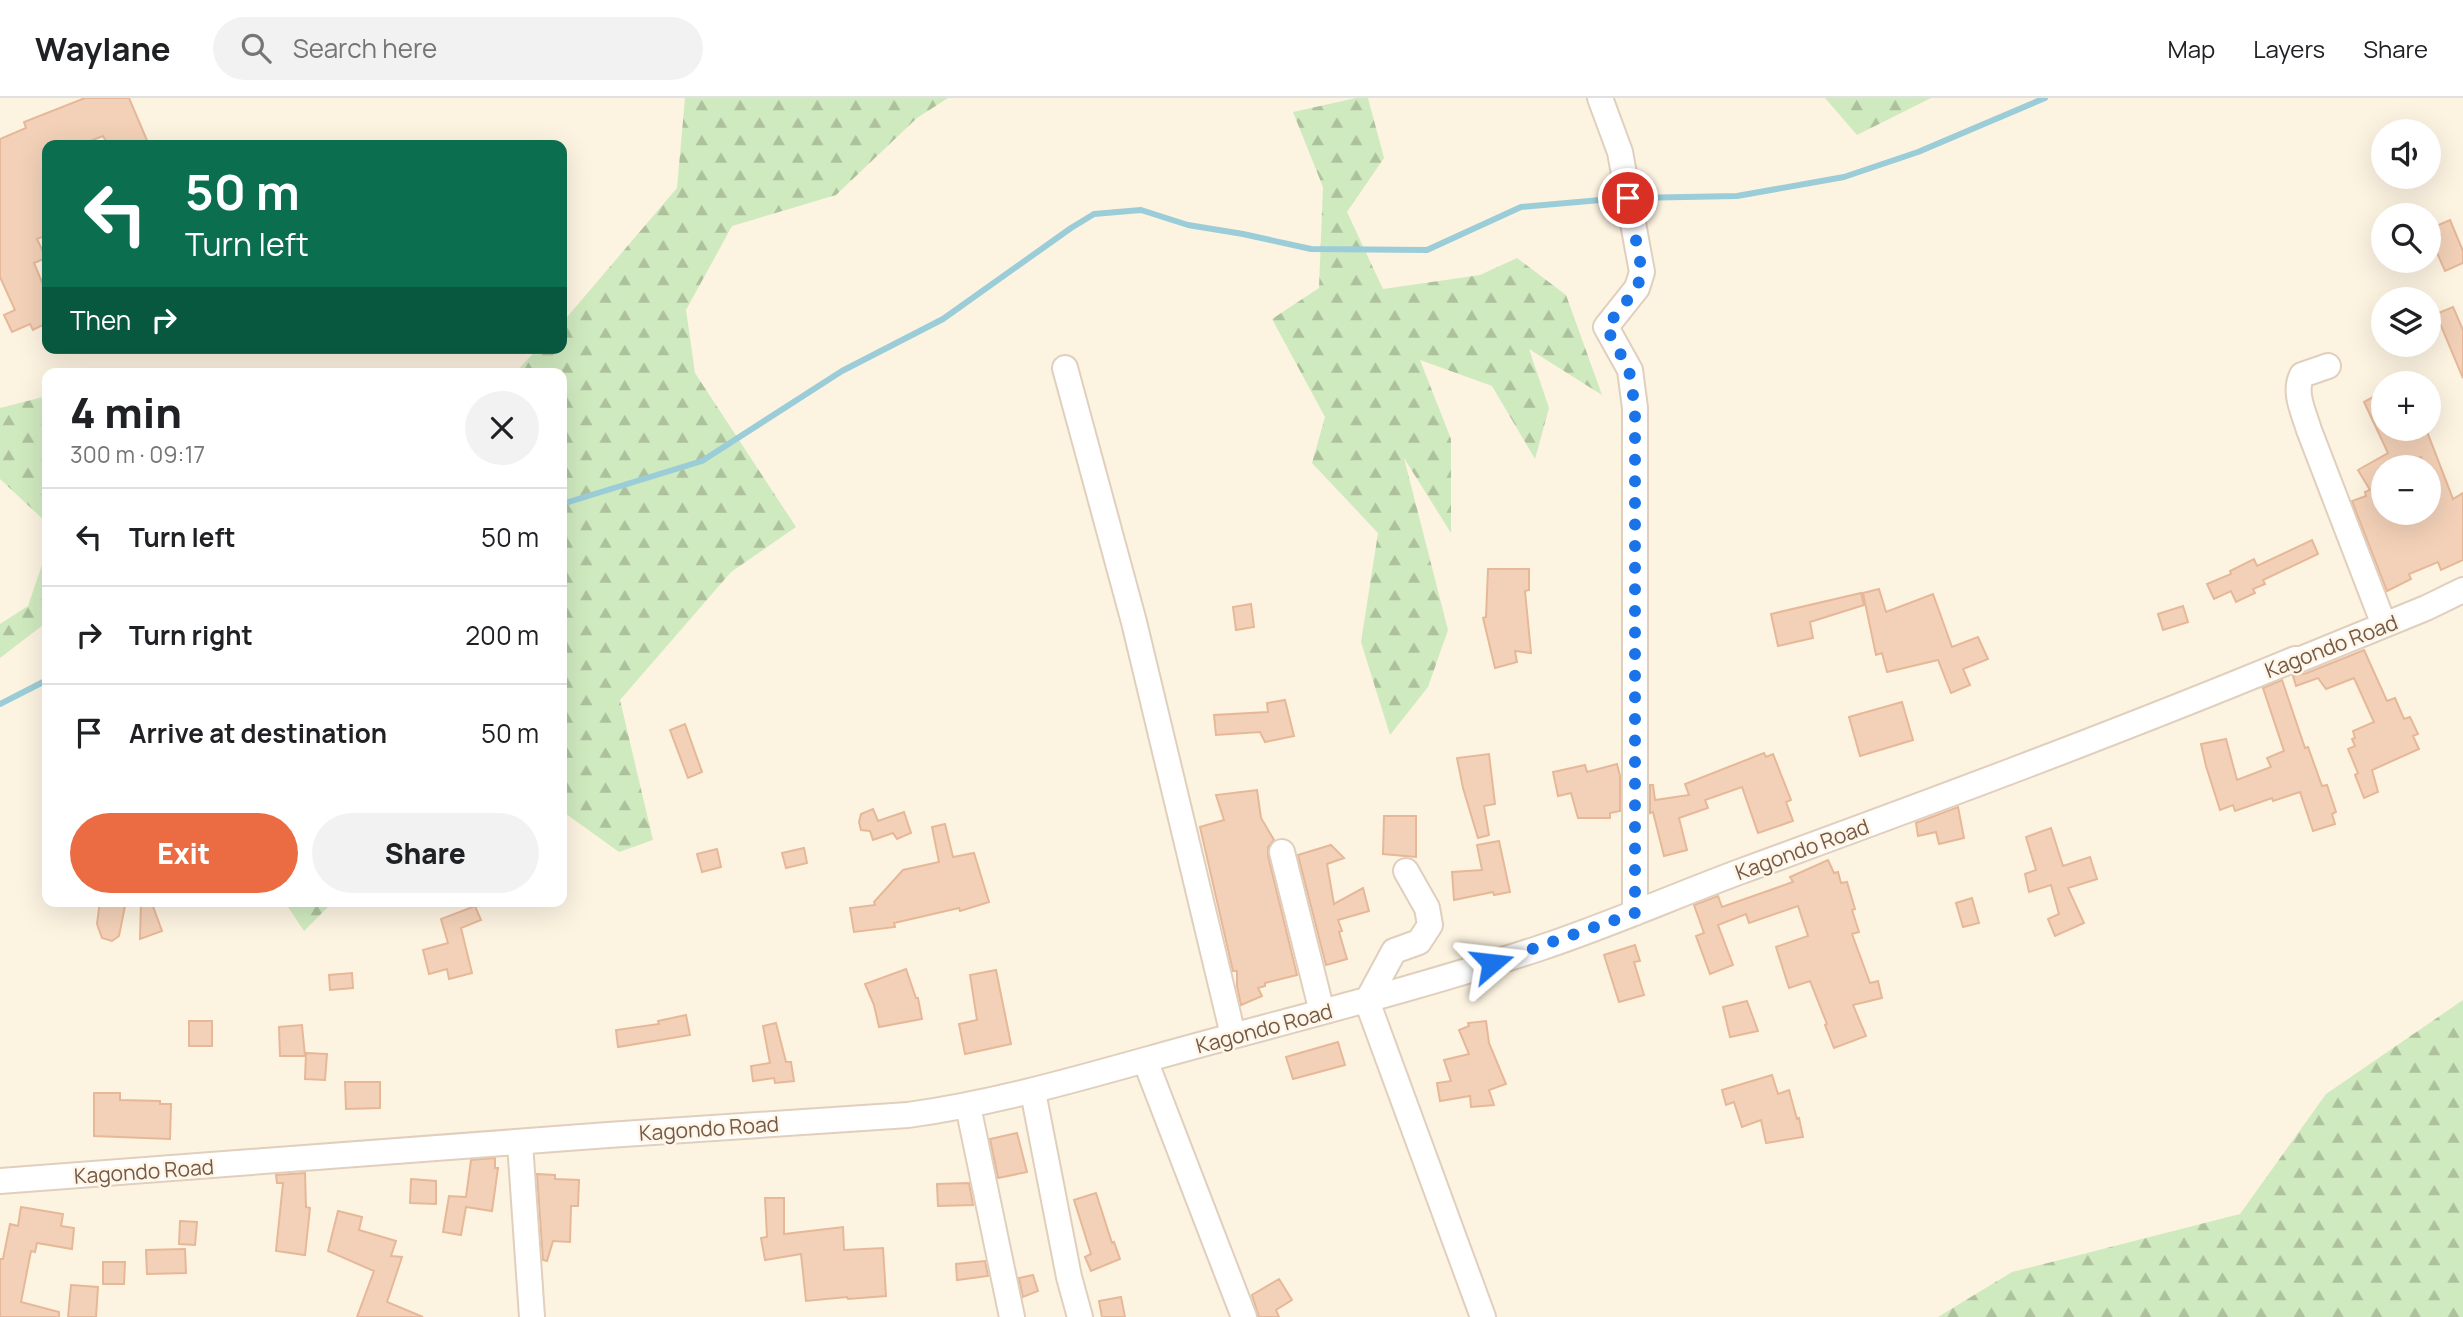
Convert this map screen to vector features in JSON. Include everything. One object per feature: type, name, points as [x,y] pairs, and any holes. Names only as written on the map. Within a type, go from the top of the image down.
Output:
[{"type":"street","points":[[1600,98],[1620,152],[1642,272],[1637,288],[1606,327],[1629,370],[1635,408],[1635,913]]},
{"type":"street","points":[[2328,366],[2302,375],[2298,383],[2300,400],[2384,625]]},
{"type":"street","points":[[1065,368],[1134,622],[1233,1035]]},
{"type":"street","name":"Kagondo Road","points":[[0,1181],[908,1115],[1032,1092],[1233,1035],[1367,1001],[1541,947],[2130,727],[2426,608],[2463,590]]},
{"type":"street","points":[[1282,852],[1322,1012]]},
{"type":"street","points":[[1406,871],[1427,908],[1430,925],[1419,942],[1394,951],[1367,1001],[1483,1317]]},
{"type":"street","points":[[1145,1060],[1244,1317]]},
{"type":"street","points":[[1032,1092],[1069,1277],[1080,1317]]},
{"type":"street","points":[[968,1106],[1012,1317]]},
{"type":"street","points":[[520,1143],[532,1317]]},
{"type":"green space","points":[[685,98],[948,98],[917,118],[836,195],[732,226],[686,310],[695,373],[796,527],[731,572],[620,700],[653,840],[619,852],[567,815],[567,368],[520,368],[532,354],[567,354],[567,317],[677,188]]},
{"type":"green space","points":[[1356,98],[1368,98],[1384,158],[1347,212],[1383,289],[1480,275],[1517,258],[1566,295],[1602,395],[1529,349],[1549,408],[1535,459],[1492,386],[1420,360],[1451,439],[1451,533],[1404,458],[1448,630],[1428,687],[1390,735],[1361,642],[1378,533],[1312,463],[1325,417],[1272,319],[1319,288],[1323,187],[1293,112]]},
{"type":"green space","points":[[1825,98],[1931,98],[1857,135]]},
{"type":"green space","points":[[42,397],[42,518],[0,479],[0,408]]},
{"type":"green space","points":[[42,565],[42,626],[0,658],[0,624],[28,606]]},
{"type":"green space","points":[[288,907],[328,907],[304,931]]},
{"type":"green space","points":[[2463,1000],[2463,1317],[1938,1317],[2012,1272],[2240,1214],[2326,1094]]},
{"type":"building","points":[[85,98],[129,98],[147,140],[105,140],[103,136],[93,140],[42,140],[42,237],[37,239],[42,250],[42,260],[34,263],[42,282],[42,326],[33,330],[30,324],[12,332],[4,315],[15,310],[0,277],[0,139],[26,128],[24,122]]},
{"type":"building","points":[[2450,220],[2463,251],[2463,263],[2445,271],[2441,262],[2441,224]]},
{"type":"building","points":[[2453,307],[2463,330],[2463,378],[2441,326],[2441,312]]},
{"type":"building","points":[[2371,398],[2371,417],[2364,402]]},
{"type":"building","points":[[2382,441],[2431,441],[2436,455],[2384,455],[2388,453]]},
{"type":"building","points":[[2371,463],[2371,525],[2441,525],[2441,468],[2453,499],[2463,493],[2463,560],[2441,570],[2438,562],[2409,574],[2411,579],[2387,591],[2352,501],[2366,496],[2365,492],[2370,490],[2358,470]]},
{"type":"building","points":[[2312,540],[2318,554],[2263,580],[2265,584],[2253,589],[2255,593],[2236,602],[2231,591],[2214,599],[2207,584],[2231,574],[2230,571],[2254,559],[2257,566]]},
{"type":"building","points":[[1488,569],[1529,569],[1529,590],[1525,591],[1531,653],[1515,651],[1517,662],[1495,668],[1483,618],[1486,617]]},
{"type":"building","points":[[1879,589],[1886,612],[1933,594],[1952,647],[1978,637],[1988,659],[1963,669],[1970,685],[1951,693],[1938,660],[1887,672],[1882,653],[1876,655],[1863,593]]},
{"type":"building","points":[[1861,593],[1864,605],[1810,622],[1813,638],[1778,646],[1771,614]]},
{"type":"building","points":[[1251,604],[1254,627],[1236,630],[1233,607]]},
{"type":"building","points":[[2183,606],[2188,622],[2163,630],[2158,614]]},
{"type":"building","points":[[2364,650],[2387,701],[2395,698],[2404,719],[2410,717],[2418,734],[2413,736],[2419,749],[2372,770],[2378,792],[2364,798],[2348,749],[2355,746],[2353,731],[2374,722],[2354,678],[2326,689],[2318,678],[2296,686],[2293,676]]},
{"type":"building","points":[[2282,680],[2305,748],[2308,747],[2322,786],[2327,785],[2336,812],[2332,814],[2335,824],[2313,831],[2300,792],[2235,811],[2233,805],[2220,810],[2201,744],[2226,739],[2237,780],[2271,767],[2267,758],[2284,751],[2263,688]]},
{"type":"building","points":[[1285,700],[1294,736],[1265,742],[1260,732],[1216,735],[1214,715],[1268,712],[1267,703]]},
{"type":"building","points":[[1902,702],[1913,740],[1860,756],[1849,717]]},
{"type":"building","points":[[685,724],[702,772],[688,778],[670,730]]},
{"type":"building","points":[[1764,753],[1766,757],[1773,754],[1791,800],[1786,802],[1793,821],[1758,833],[1742,787],[1705,800],[1708,808],[1679,818],[1687,850],[1664,856],[1653,812],[1650,813],[1650,785],[1653,785],[1655,800],[1689,795],[1685,784]]},
{"type":"building","points":[[1489,754],[1495,804],[1484,806],[1489,835],[1478,838],[1457,758]]},
{"type":"building","points":[[1617,764],[1620,776],[1620,811],[1610,813],[1610,818],[1578,818],[1571,793],[1558,796],[1553,772],[1585,765],[1587,772]]},
{"type":"building","points":[[1257,790],[1261,818],[1274,840],[1268,847],[1268,856],[1297,975],[1265,983],[1265,986],[1258,988],[1262,996],[1241,1005],[1237,971],[1233,971],[1200,827],[1224,820],[1216,795]]},
{"type":"building","points":[[1958,807],[1964,838],[1939,844],[1936,832],[1918,836],[1916,823]]},
{"type":"building","points":[[873,809],[878,821],[904,812],[911,833],[897,839],[893,833],[873,840],[870,831],[861,830],[859,822],[861,814]]},
{"type":"building","points":[[1384,816],[1416,816],[1416,857],[1383,854]]},
{"type":"building","points":[[945,824],[953,857],[974,853],[989,902],[960,911],[959,908],[894,923],[895,927],[854,932],[850,908],[875,905],[874,902],[903,870],[939,862],[932,827]]},
{"type":"building","points":[[2051,828],[2063,866],[2090,857],[2097,879],[2068,888],[2084,923],[2055,936],[2048,919],[2059,914],[2051,885],[2029,892],[2025,874],[2036,870],[2026,837]]},
{"type":"building","points":[[1499,841],[1510,892],[1494,895],[1493,892],[1454,900],[1452,872],[1482,870],[1477,845]]},
{"type":"building","points":[[1331,845],[1344,858],[1327,864],[1334,904],[1363,888],[1369,911],[1338,920],[1347,959],[1326,965],[1298,855]]},
{"type":"building","points":[[804,848],[807,863],[786,868],[782,853]]},
{"type":"building","points":[[717,849],[721,867],[702,872],[697,854]]},
{"type":"building","points":[[1828,860],[1834,873],[1838,872],[1841,883],[1847,882],[1859,932],[1852,934],[1870,983],[1878,981],[1882,998],[1853,1005],[1866,1036],[1834,1048],[1810,981],[1789,988],[1776,947],[1808,936],[1798,906],[1749,923],[1746,914],[1718,925],[1733,965],[1710,974],[1696,936],[1704,933],[1694,905],[1718,896],[1722,907],[1793,882],[1790,877]]},
{"type":"building","points":[[1972,898],[1979,923],[1963,927],[1956,903]]},
{"type":"building","points":[[99,907],[125,907],[119,936],[112,941],[102,938],[97,924]]},
{"type":"building","points":[[141,907],[153,907],[162,931],[140,939]]},
{"type":"building","points":[[475,907],[481,920],[461,928],[472,973],[449,979],[447,969],[429,974],[423,950],[448,943],[441,919]]},
{"type":"building","points":[[1635,945],[1640,961],[1634,962],[1644,995],[1619,1002],[1604,955]]},
{"type":"building","points":[[906,969],[918,998],[922,1019],[879,1027],[865,984]]},
{"type":"building","points":[[996,970],[1011,1044],[965,1054],[959,1024],[977,1020],[970,975]]},
{"type":"building","points":[[352,973],[353,988],[330,990],[329,975]]},
{"type":"building","points":[[1747,1001],[1758,1031],[1730,1037],[1723,1007]]},
{"type":"building","points":[[686,1015],[690,1035],[618,1047],[616,1030],[659,1024],[658,1021]]},
{"type":"building","points":[[189,1021],[212,1021],[212,1046],[189,1046]]},
{"type":"building","points":[[1486,1021],[1489,1043],[1506,1084],[1489,1090],[1494,1105],[1471,1107],[1470,1096],[1440,1101],[1437,1083],[1451,1081],[1444,1060],[1469,1054],[1459,1030],[1469,1026],[1468,1023]]},
{"type":"building","points":[[776,1023],[786,1062],[791,1062],[794,1081],[775,1083],[774,1078],[753,1081],[751,1066],[770,1063],[763,1026]]},
{"type":"building","points":[[302,1025],[305,1056],[280,1056],[279,1027]]},
{"type":"building","points":[[1338,1042],[1345,1065],[1293,1079],[1286,1057]]},
{"type":"building","points":[[306,1053],[327,1054],[325,1080],[305,1079]]},
{"type":"building","points":[[1772,1075],[1778,1094],[1789,1090],[1803,1137],[1766,1143],[1761,1120],[1742,1127],[1734,1102],[1726,1105],[1722,1090]]},
{"type":"building","points":[[345,1082],[380,1082],[380,1108],[346,1109]]},
{"type":"building","points":[[94,1093],[120,1093],[120,1100],[160,1101],[160,1104],[171,1104],[170,1139],[94,1136]]},
{"type":"building","points":[[1017,1133],[1027,1172],[998,1178],[990,1139]]},
{"type":"building","points":[[495,1158],[495,1168],[498,1168],[492,1211],[466,1207],[461,1235],[443,1232],[449,1196],[466,1197],[471,1160]]},
{"type":"building","points":[[305,1173],[306,1207],[310,1208],[305,1255],[276,1251],[283,1183],[277,1183],[276,1175]]},
{"type":"building","points":[[537,1174],[555,1175],[555,1179],[579,1180],[578,1206],[571,1206],[570,1242],[553,1241],[547,1261],[543,1260]]},
{"type":"building","points":[[411,1179],[436,1181],[436,1204],[410,1203]]},
{"type":"building","points":[[969,1183],[973,1205],[938,1206],[937,1184]]},
{"type":"building","points":[[1096,1193],[1120,1259],[1091,1271],[1085,1257],[1091,1254],[1074,1200]]},
{"type":"building","points":[[765,1198],[784,1198],[784,1234],[843,1227],[844,1250],[883,1248],[886,1296],[806,1301],[801,1254],[765,1260],[761,1238],[767,1237]]},
{"type":"building","points":[[21,1207],[63,1214],[61,1226],[74,1228],[72,1249],[37,1243],[35,1252],[31,1251],[21,1302],[59,1312],[59,1317],[0,1317],[0,1259],[3,1259],[10,1224],[18,1226]]},
{"type":"building","points":[[338,1211],[362,1217],[359,1230],[396,1241],[391,1256],[402,1257],[387,1302],[423,1317],[357,1317],[374,1271],[328,1251]]},
{"type":"building","points":[[180,1221],[197,1222],[195,1245],[179,1244]]},
{"type":"building","points":[[185,1249],[186,1273],[147,1274],[146,1250]]},
{"type":"building","points":[[985,1261],[988,1276],[957,1280],[956,1264]]},
{"type":"building","points":[[103,1262],[125,1262],[124,1284],[103,1284]]},
{"type":"building","points":[[1033,1275],[1038,1291],[1023,1297],[1019,1278]]},
{"type":"building","points":[[1279,1279],[1292,1300],[1276,1310],[1279,1317],[1259,1317],[1252,1295]]},
{"type":"building","points":[[71,1285],[98,1287],[96,1317],[68,1317]]},
{"type":"building","points":[[1121,1297],[1125,1317],[1102,1317],[1099,1301]]},
{"type":"waterway","points":[[1633,198],[1737,196],[1844,177],[1918,152],[2045,98]]},
{"type":"waterway","points":[[567,502],[702,461],[842,371],[943,319],[1094,214],[1141,210],[1188,225],[1311,249],[1427,250],[1521,207],[1623,198]]},
{"type":"waterway","points":[[0,704],[42,683]]},
{"type":"route","points":[[1492,963],[1635,913],[1635,408],[1629,370],[1606,327],[1637,288],[1642,272],[1628,198]]}]
